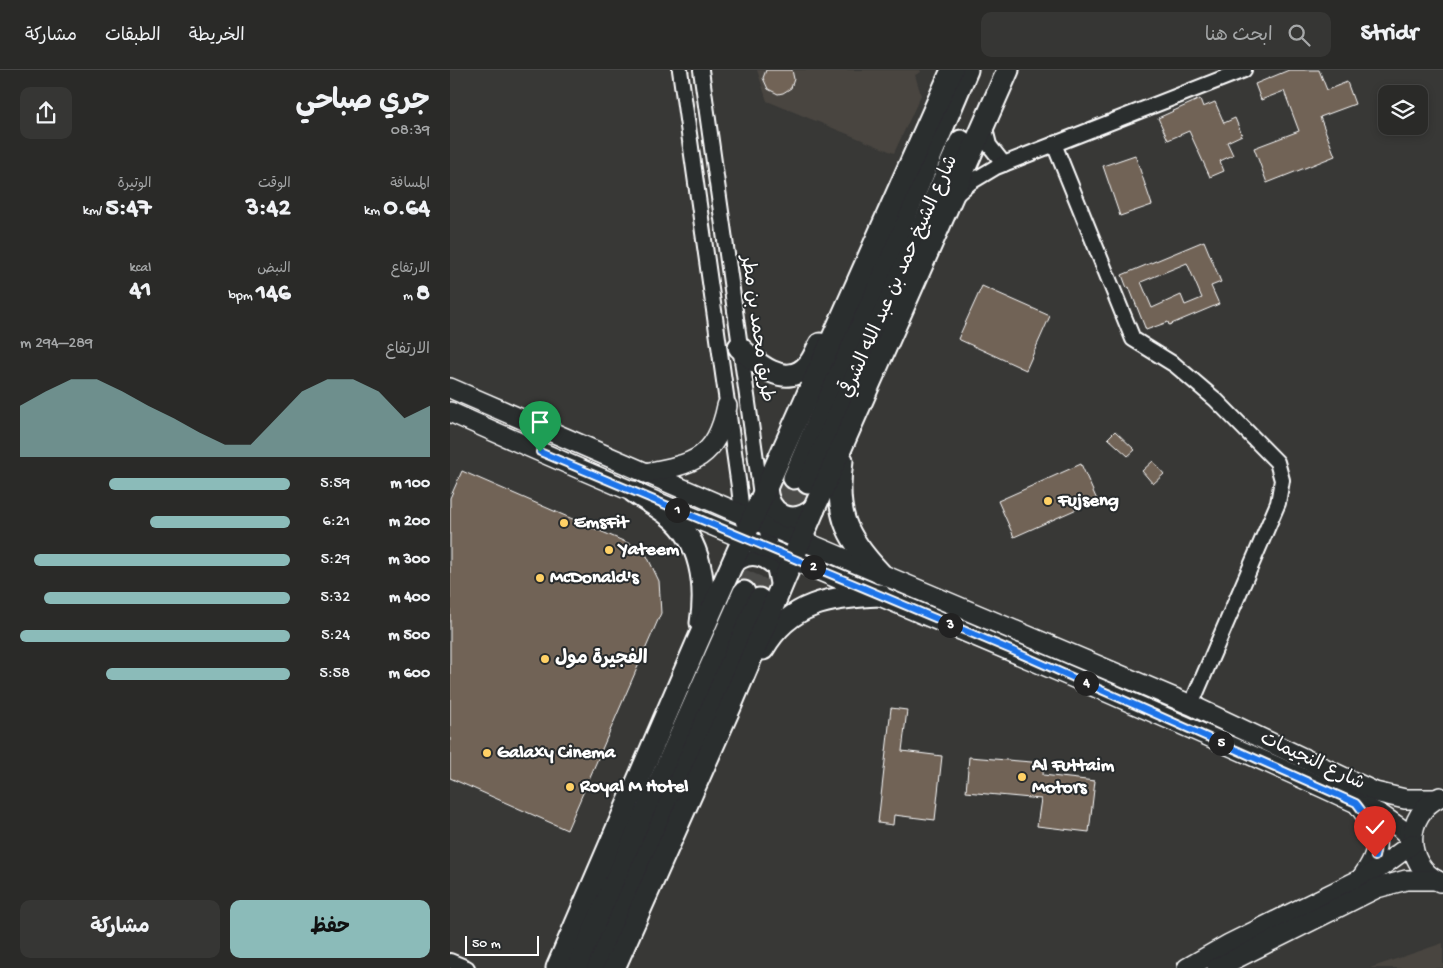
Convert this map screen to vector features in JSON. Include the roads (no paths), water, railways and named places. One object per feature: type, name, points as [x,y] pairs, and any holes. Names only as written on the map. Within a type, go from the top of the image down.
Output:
[{"type":"highway","points":[[557,968],[697,643],[952,70]]},
{"type":"highway","name":"شارع الشيخ حمد بن عبد الله الشرقي","points":[[967,70],[801,481],[993,70]]},
{"type":"highway","points":[[577,968],[761,594],[797,549],[1008,70]]},
{"type":"highway","points":[[739,347],[757,365],[772,372],[785,375],[798,372],[808,365],[839,312],[852,297]]},
{"type":"highway","points":[[845,439],[840,492],[842,514],[846,525],[864,556],[880,572]]},
{"type":"highway","points":[[634,492],[680,525],[699,560],[702,617],[697,643]]},
{"type":"highway","points":[[764,494],[770,505],[782,516],[799,518],[814,509]]},
{"type":"highway","points":[[614,968],[731,705],[761,594]]},
{"type":"highway","points":[[598,968],[761,594]]},
{"type":"highway","points":[[731,705],[747,685],[764,647],[779,627],[794,615],[832,598],[880,596]]},
{"type":"main road","name":"شارع النجيمات","points":[[450,388],[645,473],[751,524],[880,596],[1018,653],[1356,803],[1394,823],[1412,842]]},
{"type":"main road","points":[[645,473],[684,465],[700,457],[716,438],[722,427],[727,406]]},
{"type":"main road","name":"شارع النجيمات","points":[[450,412],[634,492],[751,524],[769,548],[797,549],[880,572],[1191,705],[1375,792],[1405,799],[1439,797]]},
{"type":"main road","points":[[1439,797],[1422,810],[1418,816],[1414,824],[1412,842],[1418,862],[1426,872],[1439,882]]},
{"type":"main road","points":[[1356,803],[1373,825],[1377,844],[1375,857],[1360,880]]},
{"type":"main road","points":[[1187,968],[1229,944],[1360,880],[1382,867],[1412,842]]},
{"type":"main road","points":[[1218,968],[1376,888],[1406,880],[1439,882]]},
{"type":"street","points":[[680,70],[727,406],[751,524]]},
{"type":"street","name":"طريق محمد بن مطر","points":[[700,70],[739,347],[764,494]]},
{"type":"street","points":[[950,202],[972,182],[1004,164],[1244,70]]},
{"type":"street","points":[[984,125],[989,145],[1004,164]]},
{"type":"street","points":[[1054,144],[1133,339],[1175,365],[1216,400],[1277,462],[1282,480],[1278,503],[1191,705]]},
{"type":"street","points":[[761,594],[774,568],[769,548]]},
{"type":"street","points":[[728,573],[739,562],[749,558],[764,560],[774,568]]},
{"type":"street","points":[[450,961],[467,968]]},
{"type":"tunnel","points":[[744,592],[794,478]]},
{"type":"tunnel","points":[[759,599],[808,483]]},
{"type":"place","name":"Fujseng","points":[[1048,501]]},
{"type":"place","name":"EmsFit","points":[[564,523]]},
{"type":"place","name":"Yateem","points":[[609,550]]},
{"type":"place","name":"McDonald's","points":[[540,578]]},
{"type":"place","name":"الفجيرة مول","points":[[545,659]]},
{"type":"place","name":"Galaxy Cinema","points":[[487,753]]},
{"type":"place","name":"Al Futtaim Motors","points":[[1022,777]]},
{"type":"place","name":"Royal M Hotel","points":[[570,787]]}]
